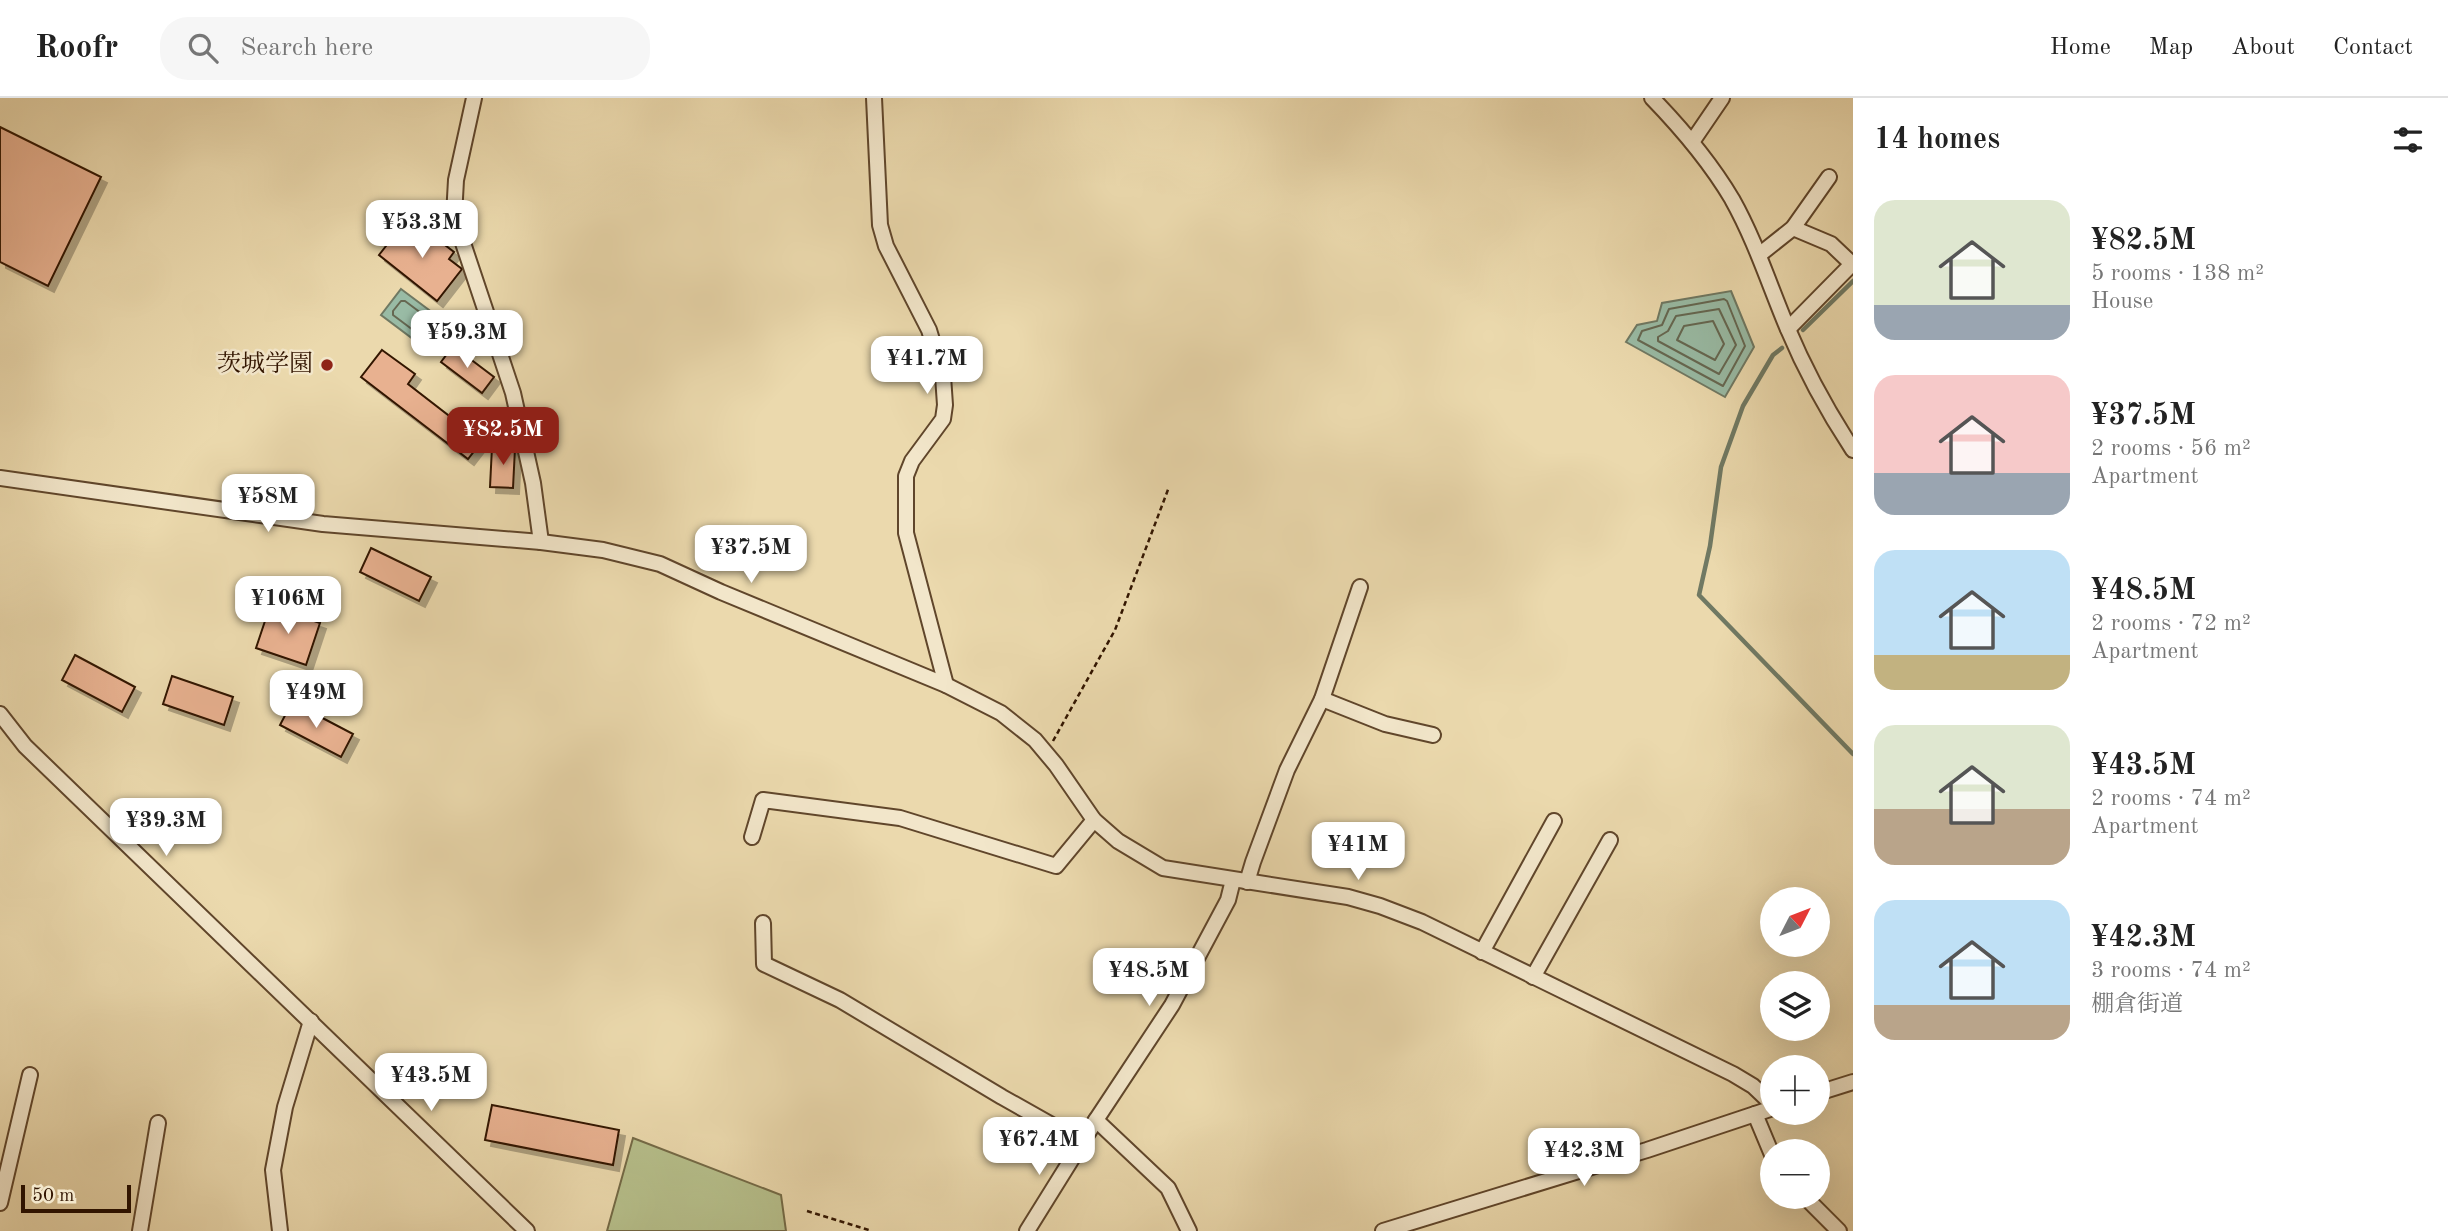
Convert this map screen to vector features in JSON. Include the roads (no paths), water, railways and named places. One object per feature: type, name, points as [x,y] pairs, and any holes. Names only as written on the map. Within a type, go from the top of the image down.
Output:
[{"type":"street","points":[[474,98],[456,180],[454,216],[513,393],[533,484],[541,542]]},
{"type":"street","points":[[874,98],[880,225],[886,246],[929,330],[943,376],[943,419],[912,461],[906,476],[906,533],[946,685]]},
{"type":"street","points":[[1652,98],[1692,142],[1732,200],[1759,255],[1788,329],[1834,421],[1853,450]]},
{"type":"street","points":[[1692,142],[1721,98]]},
{"type":"street","points":[[1759,255],[1793,228],[1829,177]]},
{"type":"street","points":[[1788,329],[1853,264],[1832,244],[1793,228]]},
{"type":"street","points":[[0,478],[323,524],[541,542],[603,550],[660,564],[946,685],[1001,713],[1035,740],[1094,820],[1118,841],[1163,867],[1348,897],[1380,906],[1422,922],[1733,1074],[1760,1094]]},
{"type":"street","points":[[1027,1231],[1096,1119],[1172,1005],[1228,900],[1252,862],[1287,770],[1322,699],[1360,587]]},
{"type":"street","points":[[1322,699],[1385,724],[1433,734]]},
{"type":"street","points":[[0,714],[25,746],[527,1231]]},
{"type":"street","points":[[752,837],[763,800],[900,818],[1056,866],[1094,820]]},
{"type":"street","points":[[1482,952],[1554,821]]},
{"type":"street","points":[[1533,977],[1610,840]]},
{"type":"street","points":[[763,923],[764,964],[840,1000],[1082,1142]]},
{"type":"street","points":[[280,1231],[273,1170],[285,1107],[311,1021]]},
{"type":"street","points":[[0,1203],[30,1075]]},
{"type":"street","points":[[1830,1089],[1853,1082]]},
{"type":"street","points":[[1383,1231],[1647,1150],[1760,1112]]},
{"type":"street","points":[[1755,1114],[1765,1139]]},
{"type":"street","points":[[1096,1119],[1168,1188],[1188,1231]]},
{"type":"street","points":[[140,1231],[158,1123]]},
{"type":"street","points":[[1817,1209],[1839,1231]]},
{"type":"water","points":[[401,289],[445,322],[425,348],[381,315]]},
{"type":"water","points":[[1731,291],[1754,347],[1725,397],[1626,342],[1637,325],[1657,321],[1662,303]]},
{"type":"waterway","points":[[1803,330],[1853,281]]},
{"type":"waterway","points":[[1782,348],[1773,355],[1743,406],[1721,467],[1710,546],[1699,595],[1853,754]]},
{"type":"place","name":"茨城学園","points":[[327,365]]}]
